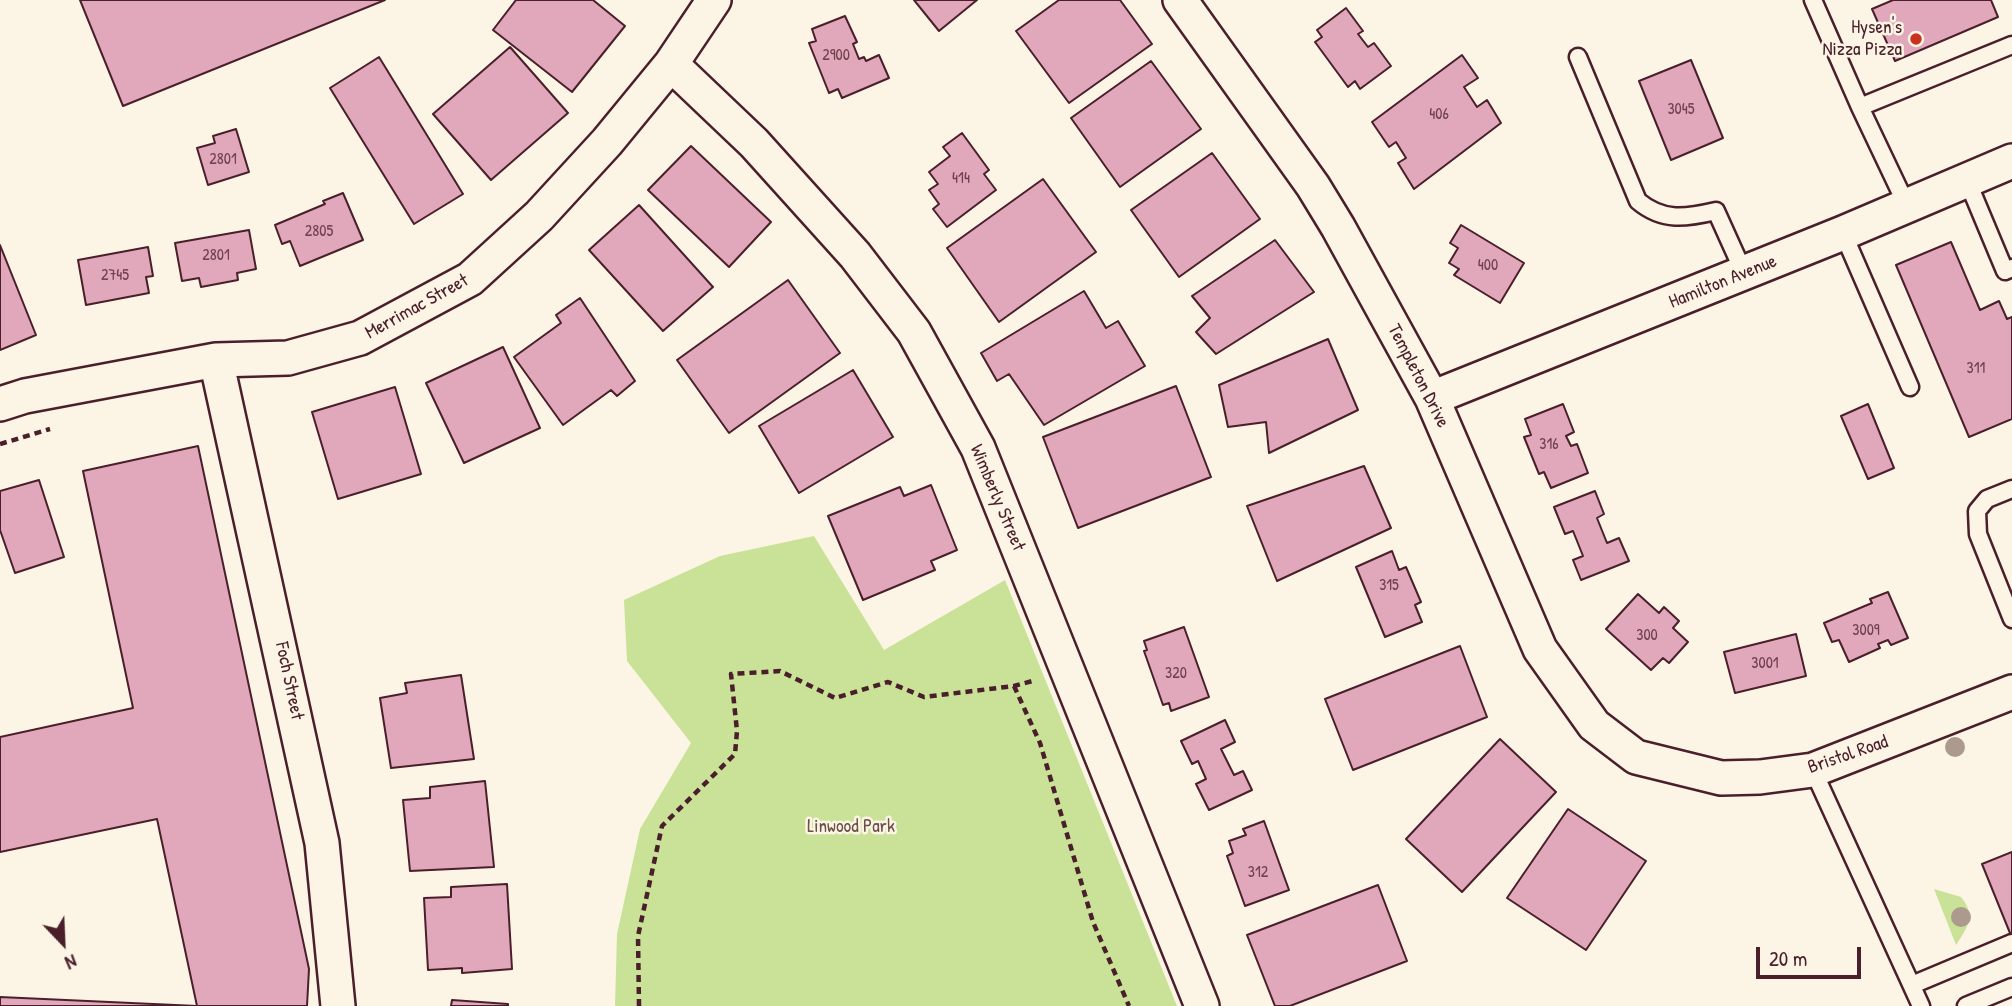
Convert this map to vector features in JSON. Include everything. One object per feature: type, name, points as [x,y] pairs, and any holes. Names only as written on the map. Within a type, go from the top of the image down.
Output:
[{"type":"street","name":"Merrimac Street","points":[[0,404],[25,396],[216,360],[288,358],[360,338],[470,279],[539,216],[607,142],[671,64],[714,0]]},
{"type":"street","name":"Templeton Drive","points":[[1180,0],[1313,186],[1432,398],[1540,649],[1594,725],[1636,757]]},
{"type":"street","name":"Wimberly Street","points":[[671,64],[754,143],[855,256],[914,331],[978,449],[1202,1006]]},
{"type":"street","name":"Hamilton Avenue","points":[[1432,398],[1843,233],[2012,161]]},
{"type":"street","name":"Foch Street","points":[[216,360],[322,843],[338,1006]]},
{"type":"street","name":"Bristol Road","points":[[1636,757],[1721,778],[1760,777],[1813,770],[2012,692]]},
{"type":"lane","points":[[1813,0],[1907,206]]},
{"type":"lane","points":[[1860,107],[2012,45]]},
{"type":"lane","points":[[1578,57],[1638,201],[1653,213],[1673,218],[1716,211],[1744,273]]},
{"type":"lane","points":[[1967,180],[2005,271],[2012,268]]},
{"type":"lane","points":[[1843,233],[1910,387]]},
{"type":"lane","points":[[2012,489],[1987,499],[1977,511],[1978,534],[2012,619]]},
{"type":"lane","points":[[1813,770],[1921,1006]]},
{"type":"lane","points":[[1912,985],[2012,943]]},
{"type":"lane","points":[[1966,1006],[2012,987]]},
{"type":"path","points":[[0,444],[51,429]]},
{"type":"path","points":[[639,1006],[638,936],[662,826],[735,754],[737,731],[731,674],[780,671],[835,698],[888,682],[924,697],[1014,686],[1046,678]]},
{"type":"path","points":[[1014,686],[1040,743],[1093,922],[1129,1006]]},
{"type":"green space","name":"Linwood Park","points":[[814,536],[884,650],[1005,580],[1177,1006],[615,1006],[617,934],[640,829],[691,743],[627,661],[624,600],[720,556]]},
{"type":"green space","points":[[1934,889],[1961,897],[1966,903],[1969,921],[1956,945]]},
{"type":"building","points":[[80,0],[385,0],[123,106]]},
{"type":"building","points":[[516,0],[593,0],[625,26],[572,92],[493,30]]},
{"type":"building","points":[[914,0],[977,0],[939,31]]},
{"type":"building","points":[[1059,0],[1120,0],[1152,44],[1069,103],[1016,31]]},
{"type":"building","name":"Hysen's Nizza Pizza","points":[[1893,0],[1991,0],[1998,17],[1895,61],[1872,9]]},
{"type":"building","points":[[1346,8],[1363,31],[1358,34],[1368,47],[1374,43],[1391,66],[1360,89],[1355,81],[1348,87],[1315,42],[1322,37],[1317,30]]},
{"type":"building","points":[[845,16],[857,42],[853,44],[859,59],[864,57],[866,61],[879,55],[889,78],[842,98],[838,89],[829,93],[809,43],[816,41],[812,29]]},
{"type":"building","points":[[510,47],[568,113],[491,180],[433,114]]},
{"type":"building","points":[[1462,55],[1478,78],[1464,87],[1477,107],[1487,100],[1501,123],[1414,189],[1398,163],[1406,158],[1396,142],[1389,147],[1372,122]]},
{"type":"building","points":[[379,57],[463,194],[414,224],[330,88]]},
{"type":"building","points":[[1691,60],[1723,138],[1671,160],[1639,81]]},
{"type":"building","points":[[1151,61],[1201,129],[1120,187],[1071,118]]},
{"type":"building","points":[[236,129],[249,172],[208,185],[197,148],[215,143],[213,136]]},
{"type":"building","points":[[962,133],[989,170],[984,174],[996,190],[947,227],[933,209],[939,204],[929,190],[938,184],[929,172],[950,156],[943,147]]},
{"type":"building","points":[[691,146],[771,222],[729,267],[648,190]]},
{"type":"building","points":[[1212,153],[1260,219],[1179,277],[1131,210]]},
{"type":"building","points":[[1043,179],[1096,252],[999,322],[947,248]]},
{"type":"building","points":[[343,193],[363,240],[300,266],[290,241],[282,244],[275,225],[325,204],[323,201]]},
{"type":"building","points":[[639,205],[713,287],[663,331],[589,250]]},
{"type":"building","points":[[1461,225],[1524,263],[1500,303],[1454,275],[1459,269],[1449,263],[1458,248],[1450,243]]},
{"type":"building","points":[[249,230],[256,269],[237,273],[238,280],[201,287],[199,278],[182,281],[175,243]]},
{"type":"building","points":[[1275,240],[1314,292],[1216,354],[1196,332],[1210,318],[1192,296]]},
{"type":"building","points":[[1951,242],[1980,310],[1999,301],[2007,319],[2012,317],[2012,419],[1969,437],[1896,265]]},
{"type":"building","points":[[0,245],[36,335],[0,350]]},
{"type":"building","points":[[148,247],[153,276],[146,277],[149,293],[86,305],[78,260]]},
{"type":"building","points":[[788,280],[840,353],[729,433],[677,360]]},
{"type":"building","points":[[1084,291],[1106,328],[1118,321],[1145,366],[1044,425],[1009,374],[997,381],[981,353]]},
{"type":"building","points":[[580,298],[635,381],[617,396],[611,390],[563,425],[514,357],[561,323],[556,315]]},
{"type":"building","points":[[1328,339],[1358,410],[1269,453],[1266,422],[1228,427],[1219,385]]},
{"type":"building","points":[[503,347],[540,428],[464,463],[426,383]]},
{"type":"building","points":[[853,370],[893,437],[799,493],[759,426]]},
{"type":"building","points":[[1176,386],[1211,477],[1078,528],[1043,437]]},
{"type":"building","points":[[395,387],[421,474],[338,499],[312,412]]},
{"type":"building","points":[[1563,404],[1574,432],[1566,436],[1571,446],[1577,444],[1588,473],[1551,488],[1544,472],[1539,474],[1524,437],[1531,435],[1525,419]]},
{"type":"building","points":[[1868,404],[1894,468],[1868,479],[1841,416]]},
{"type":"building","points":[[198,446],[309,969],[307,1006],[197,1006],[157,819],[0,852],[0,737],[133,708],[83,471]]},
{"type":"building","points":[[1364,466],[1391,528],[1277,581],[1247,506]]},
{"type":"building","points":[[39,480],[64,557],[15,573],[0,530],[0,491]]},
{"type":"building","points":[[931,485],[957,550],[931,561],[935,570],[863,600],[828,516],[900,487],[904,496]]},
{"type":"building","points":[[1595,491],[1604,514],[1597,518],[1607,543],[1619,538],[1629,561],[1581,580],[1573,560],[1583,556],[1573,531],[1565,534],[1554,507]]},
{"type":"building","points":[[1392,551],[1399,570],[1406,567],[1421,602],[1415,605],[1422,622],[1385,637],[1356,567]]},
{"type":"building","points":[[1888,592],[1908,638],[1891,645],[1888,640],[1878,644],[1880,648],[1849,662],[1839,640],[1832,642],[1824,623],[1872,603],[1870,599]]},
{"type":"building","points":[[1638,594],[1659,613],[1664,607],[1679,621],[1673,628],[1688,642],[1669,663],[1663,658],[1651,670],[1606,629]]},
{"type":"building","points":[[1184,627],[1209,697],[1171,711],[1169,703],[1163,705],[1144,651],[1147,650],[1144,641]]},
{"type":"building","points":[[1796,634],[1806,676],[1735,693],[1724,652]]},
{"type":"building","points":[[1460,646],[1487,717],[1353,770],[1325,699]]},
{"type":"building","points":[[461,675],[474,759],[391,768],[380,698],[407,693],[405,683]]},
{"type":"building","points":[[1225,720],[1235,742],[1221,749],[1234,775],[1243,771],[1252,790],[1209,810],[1196,784],[1206,779],[1198,761],[1192,764],[1181,741]]},
{"type":"building","points":[[1500,739],[1556,792],[1462,892],[1406,839]]},
{"type":"building","points":[[485,781],[494,867],[410,871],[403,800],[430,798],[430,787]]},
{"type":"building","points":[[1568,809],[1646,861],[1586,950],[1507,898]]},
{"type":"building","points":[[1264,821],[1289,890],[1245,906],[1227,856],[1233,853],[1229,841],[1246,835],[1243,829]]},
{"type":"building","points":[[2012,852],[2012,938],[1982,864]]},
{"type":"building","points":[[507,884],[512,969],[462,973],[462,968],[428,970],[424,898],[451,897],[451,887]]},
{"type":"building","points":[[1378,885],[1407,961],[1290,1006],[1275,1006],[1247,935]]},
{"type":"building","points":[[0,997],[197,1006],[0,1006]]},
{"type":"building","points":[[452,1000],[508,1004],[508,1006],[451,1006]]},
{"type":"place","name":"Hysen's Nizza Pizza","points":[[1916,39]]}]
